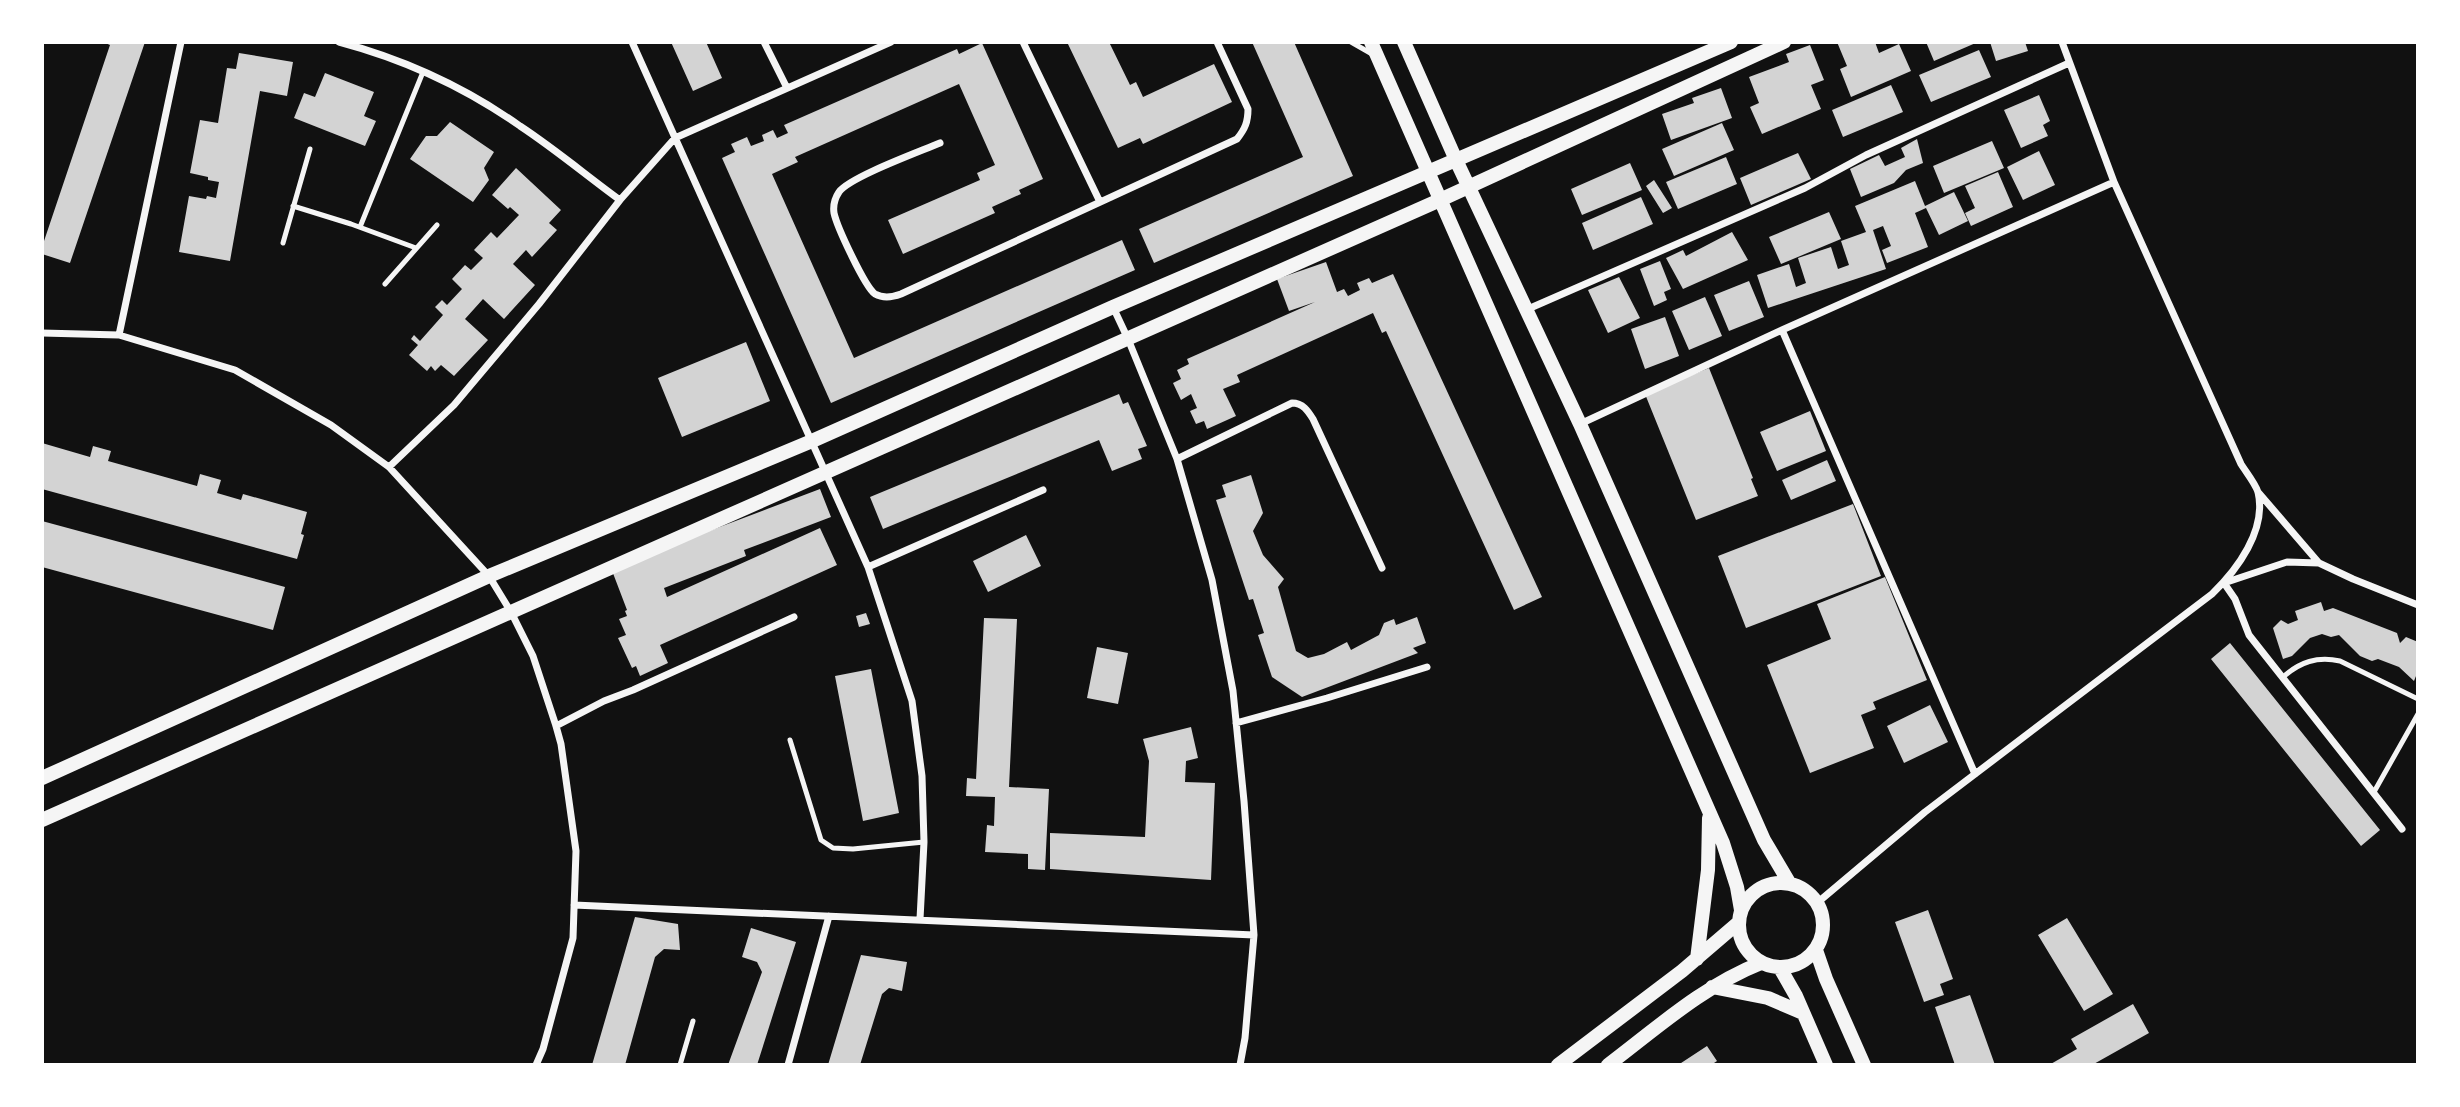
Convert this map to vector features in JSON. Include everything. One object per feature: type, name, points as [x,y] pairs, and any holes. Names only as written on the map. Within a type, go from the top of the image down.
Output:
[{"type":"main road","points":[[1371,42],[1709,810],[1731,864],[1740,916],[1744,946],[1760,962],[1780,968],[1800,963],[1816,950],[1824,927],[1822,915],[1817,903],[1801,888],[1790,884],[1766,885],[1756,891],[1740,916],[1697,960],[1558,1065]]},
{"type":"main road","points":[[1404,42],[1456,160],[1580,424],[1764,840],[1790,884]]},
{"type":"main road","points":[[42,778],[489,576],[812,441],[1113,307],[1731,42]]},
{"type":"main road","points":[[42,820],[1440,200],[1784,42]]},
{"type":"main road","points":[[1697,960],[1707,880],[1709,810]]},
{"type":"main road","points":[[1816,950],[1864,1065]]},
{"type":"main road","points":[[1608,1065],[1712,987],[1760,962]]},
{"type":"main road","points":[[1780,968],[1826,1065]]},
{"type":"main road","points":[[1712,987],[1749,993],[1803,1013]]},
{"type":"street","points":[[119,335],[181,42]]},
{"type":"street","points":[[340,42],[424,72],[461,89],[520,125],[620,200]]},
{"type":"street","points":[[632,42],[868,567],[912,701],[922,776],[924,842],[920,919]]},
{"type":"street","points":[[764,42],[787,88]]},
{"type":"street","points":[[389,467],[454,405],[539,304],[620,200],[675,138],[891,42]]},
{"type":"street","points":[[1023,42],[1100,202]]},
{"type":"street","points":[[940,143],[853,181],[840,191],[836,198],[835,215],[838,223],[869,288],[880,296],[887,298],[901,294],[1237,139],[1248,120],[1248,108],[1217,42]]},
{"type":"street","points":[[2062,42],[2114,182],[2241,464],[2258,492],[2319,563]]},
{"type":"street","points":[[1528,309],[1805,188],[1866,156],[2069,63]]},
{"type":"street","points":[[1580,424],[1782,330],[2114,182]]},
{"type":"street","points":[[1113,307],[1177,459],[1212,580],[1233,691],[1254,935],[1240,1065]]},
{"type":"street","points":[[1782,330],[1975,774]]},
{"type":"street","points":[[42,333],[119,335],[235,370],[331,425],[389,467],[489,576],[533,656],[556,726],[576,851],[573,938],[543,1049],[536,1065]]},
{"type":"street","points":[[1177,459],[1292,403],[1300,405],[1309,411],[1382,568]]},
{"type":"street","points":[[868,567],[1042,490]]},
{"type":"street","points":[[1817,903],[1925,812],[2224,583],[2250,548],[2258,517],[2258,492]]},
{"type":"street","points":[[2224,583],[2287,562],[2319,563],[2418,605]]},
{"type":"street","points":[[2224,583],[2235,599],[2249,635],[2402,829]]},
{"type":"street","points":[[556,726],[604,701],[794,617]]},
{"type":"street","points":[[1236,723],[1427,667]]},
{"type":"street","points":[[574,905],[1254,935]]},
{"type":"street","points":[[788,1065],[829,916]]},
{"type":"lane","points":[[1351,42],[1378,57]]},
{"type":"lane","points":[[360,227],[424,72]]},
{"type":"lane","points":[[283,243],[310,149]]},
{"type":"lane","points":[[293,206],[416,248]]},
{"type":"lane","points":[[385,285],[437,225]]},
{"type":"lane","points":[[2283,677],[2307,661],[2329,659],[2340,661],[2418,699]]},
{"type":"lane","points":[[2374,792],[2418,714]]},
{"type":"lane","points":[[790,740],[821,840],[833,848],[853,849],[924,842]]},
{"type":"lane","points":[[680,1065],[694,1021]]},
{"type":"building","points":[[103,42],[145,42],[70,263],[42,254],[42,247],[110,45]]},
{"type":"building","points":[[671,42],[706,42],[722,78],[693,91]]},
{"type":"building","points":[[1067,42],[1109,42],[1130,85],[1136,82],[1143,97],[1214,64],[1232,102],[1143,144],[1140,138],[1118,148]]},
{"type":"building","points":[[1252,42],[1294,42],[1353,176],[1154,263],[1139,229],[1303,157]]},
{"type":"building","points":[[1837,42],[1875,42],[1879,53],[1899,44],[1911,71],[1851,97],[1840,69],[1847,66]]},
{"type":"building","points":[[1926,42],[1978,42],[1934,61]]},
{"type":"building","points":[[1990,42],[2025,42],[2028,51],[1996,61]]},
{"type":"building","points":[[982,43],[1043,179],[1019,190],[1021,194],[992,207],[995,213],[903,254],[888,220],[980,180],[977,173],[995,165],[959,84],[795,157],[798,162],[772,174],[854,358],[1122,240],[1135,270],[831,403],[722,158],[735,152],[731,144],[747,137],[751,146],[764,141],[762,135],[773,130],[777,138],[788,133],[784,125],[957,49],[959,54]]},
{"type":"building","points":[[1810,45],[1824,80],[1811,85],[1821,109],[1762,134],[1750,107],[1759,103],[1749,77],[1789,62],[1786,54]]},
{"type":"building","points":[[1979,50],[1991,77],[1931,102],[1919,75]]},
{"type":"building","points":[[239,53],[293,62],[287,96],[260,91],[230,261],[179,252],[189,196],[216,198],[219,182],[190,173],[200,120],[218,123],[227,68],[236,69]]},
{"type":"building","points":[[325,73],[374,92],[364,116],[376,121],[365,146],[294,118],[304,93],[315,97]]},
{"type":"building","points":[[1891,85],[1903,112],[1843,137],[1832,110]]},
{"type":"building","points":[[1721,88],[1732,118],[1671,140],[1662,114],[1694,103],[1692,98]]},
{"type":"building","points":[[2039,95],[2050,121],[2043,125],[2048,136],[2021,148],[2004,110]]},
{"type":"building","points":[[450,122],[494,152],[484,168],[489,180],[473,202],[410,159],[426,136],[437,136]]},
{"type":"building","points":[[1722,123],[1734,150],[1674,176],[1662,149]]},
{"type":"building","points":[[1917,139],[1923,163],[1906,170],[1894,183],[1861,197],[1850,169],[1879,155],[1885,166],[1905,157],[1901,148]]},
{"type":"building","points":[[1992,141],[2004,168],[1944,193],[1933,166]]},
{"type":"building","points":[[2039,151],[2055,185],[2023,200],[2007,167]]},
{"type":"building","points":[[1798,153],[1811,179],[1751,205],[1740,178]]},
{"type":"building","points":[[1726,157],[1737,184],[1678,209],[1666,182]]},
{"type":"building","points":[[1630,163],[1642,190],[1582,215],[1571,189]]},
{"type":"building","points":[[516,168],[561,210],[549,223],[557,230],[532,257],[526,250],[513,264],[535,285],[504,319],[483,299],[465,319],[488,340],[454,376],[441,365],[435,371],[431,366],[427,371],[409,355],[418,345],[411,339],[414,335],[420,341],[443,315],[435,307],[442,300],[447,305],[462,289],[452,279],[465,265],[471,270],[483,258],[474,250],[491,232],[497,238],[519,215],[492,195]]},
{"type":"building","points":[[1998,172],[2013,207],[1971,226],[1965,213],[1975,208],[1965,186]]},
{"type":"building","points":[[1654,180],[1672,208],[1663,213],[1646,186]]},
{"type":"building","points":[[1915,181],[1925,206],[1954,192],[1968,221],[1939,235],[1926,208],[1915,213],[1928,247],[1887,263],[1882,250],[1891,246],[1883,226],[1873,230],[1886,269],[1768,308],[1757,275],[1789,264],[1796,287],[1806,283],[1798,258],[1831,247],[1838,269],[1849,265],[1841,241],[1866,232],[1855,206]]},
{"type":"building","points":[[1641,197],[1653,224],[1593,250],[1582,223]]},
{"type":"building","points":[[1829,212],[1841,239],[1781,264],[1769,237]]},
{"type":"building","points":[[1732,232],[1748,260],[1683,289],[1666,258],[1683,250],[1686,256]]},
{"type":"building","points":[[1660,261],[1671,289],[1664,292],[1667,300],[1654,306],[1640,269]]},
{"type":"building","points":[[1326,262],[1337,292],[1344,289],[1348,296],[1360,290],[1357,283],[1369,278],[1372,283],[1393,274],[1542,597],[1514,610],[1386,331],[1382,333],[1373,313],[1237,375],[1240,382],[1223,389],[1236,416],[1207,429],[1204,421],[1196,424],[1190,411],[1197,408],[1191,394],[1181,400],[1173,383],[1181,379],[1177,370],[1189,364],[1187,359],[1315,302],[1289,311],[1277,279]]},
{"type":"building","points":[[1619,277],[1640,318],[1608,333],[1588,290]]},
{"type":"building","points":[[1749,281],[1764,317],[1729,331],[1714,295]]},
{"type":"building","points":[[1705,297],[1722,336],[1689,350],[1672,311]]},
{"type":"building","points":[[1665,317],[1679,356],[1645,369],[1631,329]]},
{"type":"building","points":[[746,342],[770,401],[682,437],[658,378]]},
{"type":"building","points":[[1709,368],[1758,496],[1696,520],[1645,394]]},
{"type":"building","points":[[1119,394],[1123,404],[1128,402],[1147,446],[1138,449],[1142,459],[1112,471],[1099,440],[883,529],[870,497]]},
{"type":"building","points":[[1810,411],[1826,451],[1777,471],[1760,432]]},
{"type":"building","points":[[42,443],[90,457],[93,446],[111,451],[108,461],[197,486],[200,474],[221,480],[217,493],[241,500],[243,494],[307,512],[297,559],[42,489]]},
{"type":"building","points":[[1827,460],[1836,481],[1791,500],[1782,480]]},
{"type":"building","points":[[1251,475],[1263,513],[1253,531],[1263,555],[1284,579],[1278,587],[1296,651],[1308,658],[1324,654],[1347,642],[1351,650],[1379,635],[1384,623],[1394,619],[1396,625],[1417,617],[1426,643],[1413,648],[1418,653],[1302,697],[1272,677],[1258,635],[1264,633],[1253,599],[1249,600],[1216,500],[1226,497],[1222,485]]},
{"type":"building","points":[[820,489],[831,517],[744,550],[746,556],[664,588],[667,597],[820,528],[837,565],[660,645],[668,663],[640,676],[636,666],[632,668],[618,638],[626,635],[619,619],[627,616],[627,610],[611,568]]},
{"type":"building","points":[[1853,504],[1881,576],[1746,628],[1718,556]]},
{"type":"building","points":[[42,521],[285,587],[273,630],[42,567]]},
{"type":"building","points":[[1026,535],[1041,566],[988,592],[973,561]]},
{"type":"building","points":[[1885,577],[1927,680],[1873,702],[1876,709],[1861,715],[1874,748],[1810,773],[1767,665],[1831,639],[1817,604]]},
{"type":"building","points":[[2321,602],[2324,611],[2333,608],[2397,633],[2400,643],[2406,637],[2418,642],[2418,671],[2414,681],[2399,667],[2360,656],[2339,635],[2331,637],[2322,634],[2310,638],[2292,656],[2283,659],[2273,628],[2281,620],[2288,624],[2298,620],[2295,611]]},
{"type":"building","points":[[866,613],[870,624],[859,627],[856,616]]},
{"type":"building","points":[[984,618],[1017,619],[1009,787],[1049,789],[1045,870],[1028,869],[1028,854],[985,852],[987,825],[994,826],[995,797],[966,796],[967,778],[976,779]]},
{"type":"building","points":[[2230,643],[2380,830],[2361,846],[2211,659]]},
{"type":"building","points":[[1097,647],[1128,653],[1118,704],[1087,698]]},
{"type":"building","points":[[871,669],[899,813],[863,821],[835,676]]},
{"type":"building","points":[[1930,705],[1948,742],[1904,763],[1887,726]]},
{"type":"building","points":[[1191,727],[1198,758],[1186,761],[1185,782],[1215,783],[1211,880],[1050,869],[1050,833],[1145,837],[1149,761],[1143,739]]},
{"type":"building","points":[[1928,910],[1953,979],[1940,984],[1944,995],[1924,1002],[1895,922]]},
{"type":"building","points":[[635,917],[678,924],[680,950],[664,949],[655,957],[625,1065],[592,1065]]},
{"type":"building","points":[[2067,918],[2113,994],[2084,1011],[2038,935]]},
{"type":"building","points":[[751,928],[796,942],[757,1065],[728,1065],[762,972],[757,962],[742,957]]},
{"type":"building","points":[[861,955],[907,962],[902,991],[889,988],[882,994],[860,1065],[828,1065]]},
{"type":"building","points":[[1970,995],[1995,1065],[1955,1065],[1935,1007]]},
{"type":"building","points":[[2133,1004],[2149,1033],[2092,1065],[2049,1065],[2077,1049],[2071,1039]]},
{"type":"building","points":[[1707,1046],[1717,1061],[1711,1065],[1678,1065]]}]
